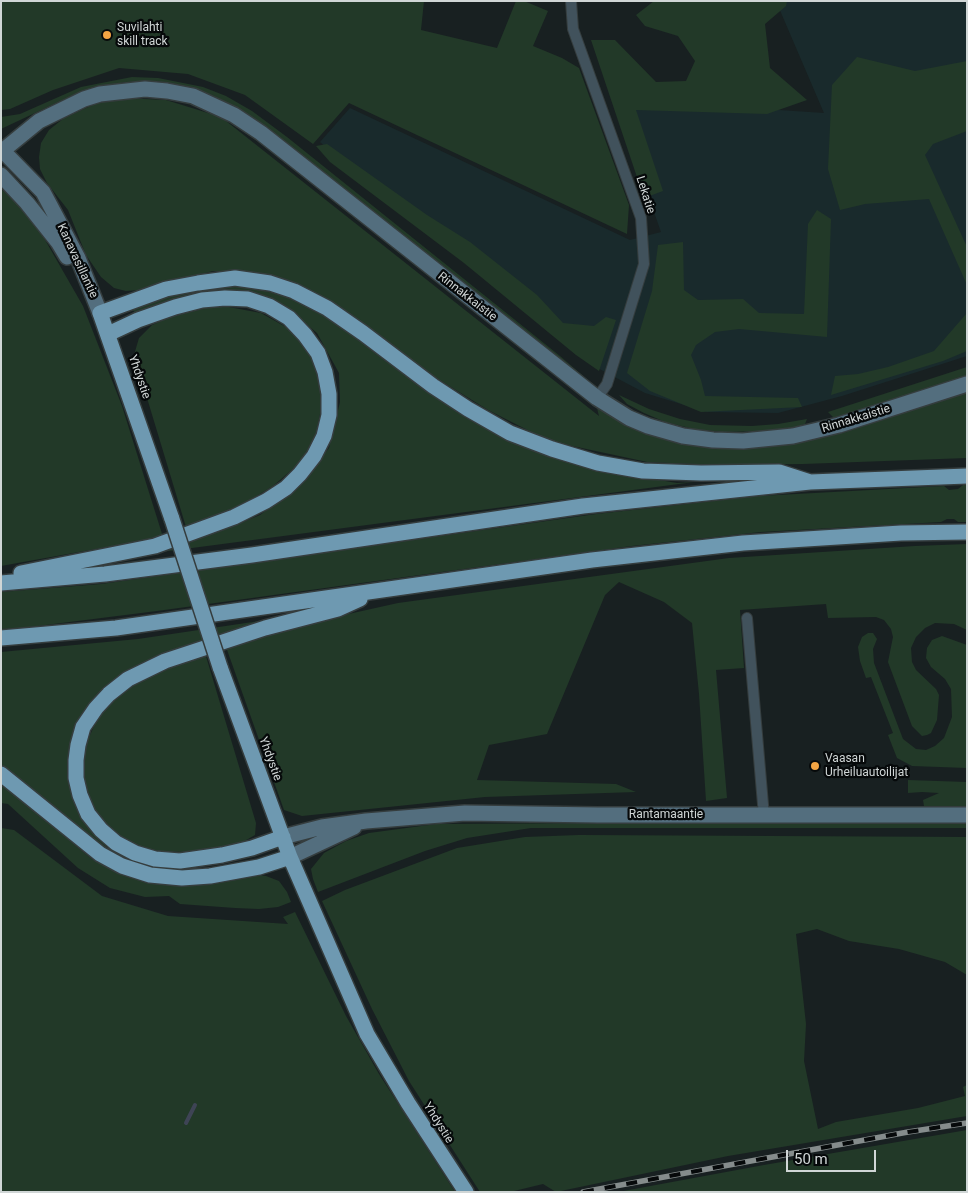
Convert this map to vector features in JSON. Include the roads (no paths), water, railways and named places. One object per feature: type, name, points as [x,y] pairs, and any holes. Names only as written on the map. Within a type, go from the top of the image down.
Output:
[{"type":"highway","points":[[100,313],[166,289],[198,282],[235,278],[270,283],[294,291],[327,308],[433,386],[468,409],[510,433],[552,449],[598,463],[643,471],[701,473],[779,472],[810,482]]},
{"type":"highway","points":[[1,577],[155,546],[234,518],[286,488],[314,456],[324,436],[329,415],[329,394],[326,372],[318,353],[289,318],[269,306],[248,300],[225,298],[202,300],[175,306],[108,334]]},
{"type":"highway","name":"Yhdystie","points":[[100,313],[172,519],[220,667],[290,857],[367,1034],[408,1103],[466,1192]]},
{"type":"highway","points":[[1,583],[105,574],[252,555],[583,506],[810,482],[967,476]]},
{"type":"highway","points":[[1,638],[116,628],[592,560],[743,543],[900,533],[967,532]]},
{"type":"highway","points":[[283,837],[222,856],[180,861],[155,859],[135,853],[116,843],[101,830],[88,814],[80,796],[76,778],[76,760],[83,727],[109,694],[128,679],[165,661],[265,628],[338,609],[376,592]]},
{"type":"highway","points":[[1,774],[100,854],[122,866],[150,875],[182,878],[210,876],[260,867],[290,857]]},
{"type":"main road","name":"Rinnakkaistie","points":[[2,150],[39,121],[76,102],[100,94],[145,89],[193,96],[234,115],[261,133],[561,371],[598,398],[629,418],[648,426],[691,437],[743,441],[793,436],[821,430],[967,384]]},
{"type":"main road","name":"Kanavasillantie","points":[[2,150],[43,192],[78,258],[100,313]]},
{"type":"main road","name":"Kanavasillantie","points":[[1,175],[28,203],[58,242],[100,313]]},
{"type":"main road","name":"Rantamaantie","points":[[283,837],[322,827],[366,821],[465,813],[967,816]]},
{"type":"main road","name":"Rantamaantie","points":[[290,857],[366,821]]},
{"type":"street","name":"Lekatie","points":[[572,1],[573,29],[641,218],[644,264],[608,380],[598,398]]},
{"type":"street","points":[[747,618],[764,816]]},
{"type":"waterway","points":[[186,1123],[195,1105]]},
{"type":"railway","points":[[583,1192],[908,1132],[967,1123]]},
{"type":"place","name":"Suvilahti skill track","points":[[107,35]]},
{"type":"place","name":"Vaasan Urheiluautoilijat","points":[[815,766]]}]
